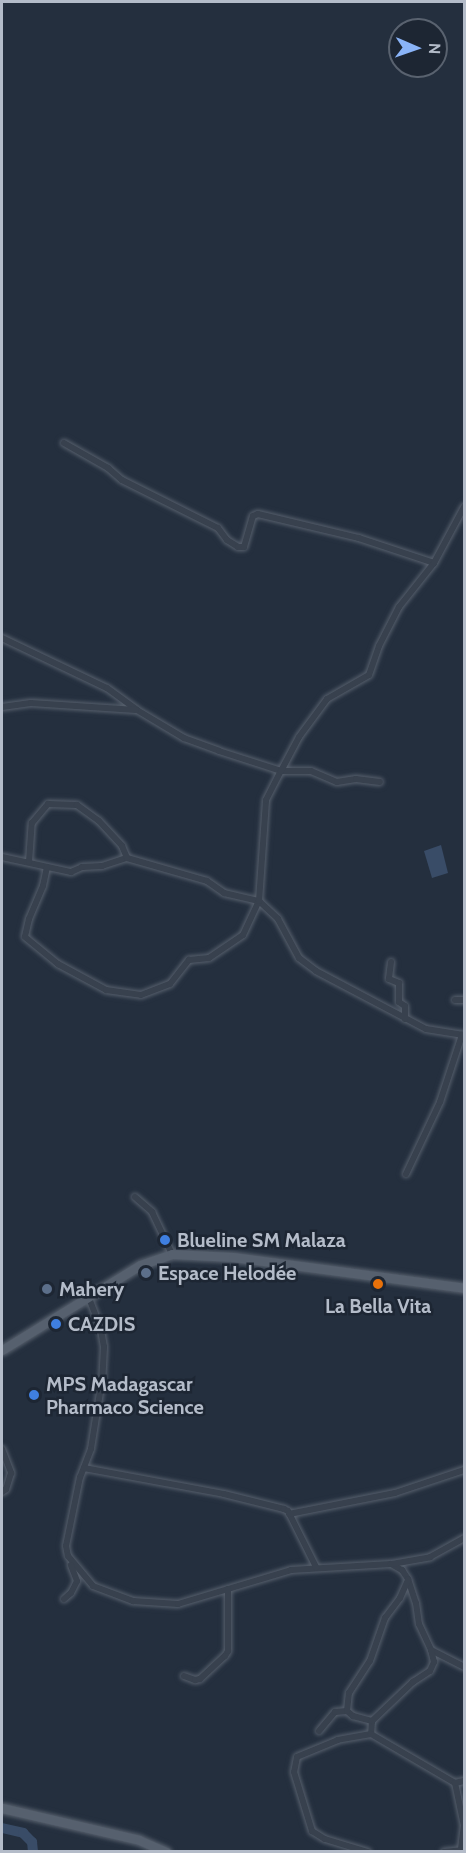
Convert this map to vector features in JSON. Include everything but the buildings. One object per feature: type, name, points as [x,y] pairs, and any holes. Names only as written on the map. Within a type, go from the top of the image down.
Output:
[{"type":"main road","points":[[2,1350],[140,1265],[172,1254],[233,1257],[465,1288]]},
{"type":"main road","points":[[2,1808],[139,1840],[166,1851]]},
{"type":"street","points":[[64,443],[108,468],[122,480],[218,528],[227,540],[238,546],[244,547],[253,516],[258,514],[359,538],[434,563]]},
{"type":"street","points":[[47,867],[25,937],[58,964],[106,990],[141,995],[170,984],[189,960],[209,958],[243,936],[259,901],[266,800],[281,771],[299,737],[327,699],[369,675],[379,646],[399,608],[434,563],[465,507]]},
{"type":"street","points":[[2,638],[107,688],[137,710],[184,738],[281,771],[311,771],[337,782],[356,779],[380,782]]},
{"type":"street","points":[[2,707],[31,704],[137,710]]},
{"type":"street","points":[[29,862],[32,823],[48,804],[78,805],[99,820],[122,846],[127,858]]},
{"type":"street","points":[[2,857],[71,872],[82,867],[102,866],[127,858],[207,881],[224,893],[259,901],[278,919],[299,958],[316,971],[405,1020],[426,1029],[463,1035],[440,1102],[406,1174]]},
{"type":"street","points":[[391,962],[389,979],[399,982],[399,1002],[405,1006],[405,1020]]},
{"type":"street","points":[[455,1000],[465,1000]]},
{"type":"street","points":[[135,1197],[152,1212],[172,1254]]},
{"type":"street","points":[[64,1599],[71,1593],[77,1581],[68,1556],[66,1536],[80,1476],[91,1449],[104,1362],[101,1330],[89,1298]]},
{"type":"street","points":[[2,1449],[11,1473],[6,1489],[2,1492]]},
{"type":"street","points":[[84,1468],[224,1494],[284,1509],[289,1514],[316,1567]]},
{"type":"street","points":[[289,1514],[396,1492],[465,1470]]},
{"type":"street","points":[[68,1556],[93,1586],[133,1601],[178,1604],[291,1570],[391,1564],[430,1557],[465,1538]]},
{"type":"street","points":[[371,1734],[372,1720],[413,1682],[430,1671],[434,1662],[419,1624],[416,1603],[408,1579],[402,1570],[391,1564]]},
{"type":"street","points":[[347,1711],[349,1694],[370,1661],[385,1618],[400,1598],[408,1579]]},
{"type":"street","points":[[184,1676],[195,1680],[200,1679],[228,1651],[228,1589]]},
{"type":"street","points":[[431,1650],[465,1667]]},
{"type":"street","points":[[319,1731],[335,1712],[347,1711],[353,1716],[372,1720]]},
{"type":"street","points":[[368,1851],[325,1839],[312,1831],[294,1772],[297,1757],[338,1740],[371,1734],[455,1782],[465,1781]]},
{"type":"street","points":[[444,1851],[463,1850],[464,1826],[455,1782]]},
{"type":"water","points":[[441,845],[448,873],[432,878],[424,851]]},
{"type":"waterway","points":[[2,1828],[23,1833],[32,1842],[33,1852]]},
{"type":"place","name":"Blueline SM Malaza","points":[[165,1240]]},
{"type":"place","name":"Espace Helodée","points":[[146,1273]]},
{"type":"place","name":"La Bella Vita","points":[[378,1284]]},
{"type":"place","name":"Mahery","points":[[47,1289]]},
{"type":"place","name":"CAZDIS","points":[[56,1324]]},
{"type":"place","name":"MPS Madagascar Pharmaco Science","points":[[34,1395]]}]
